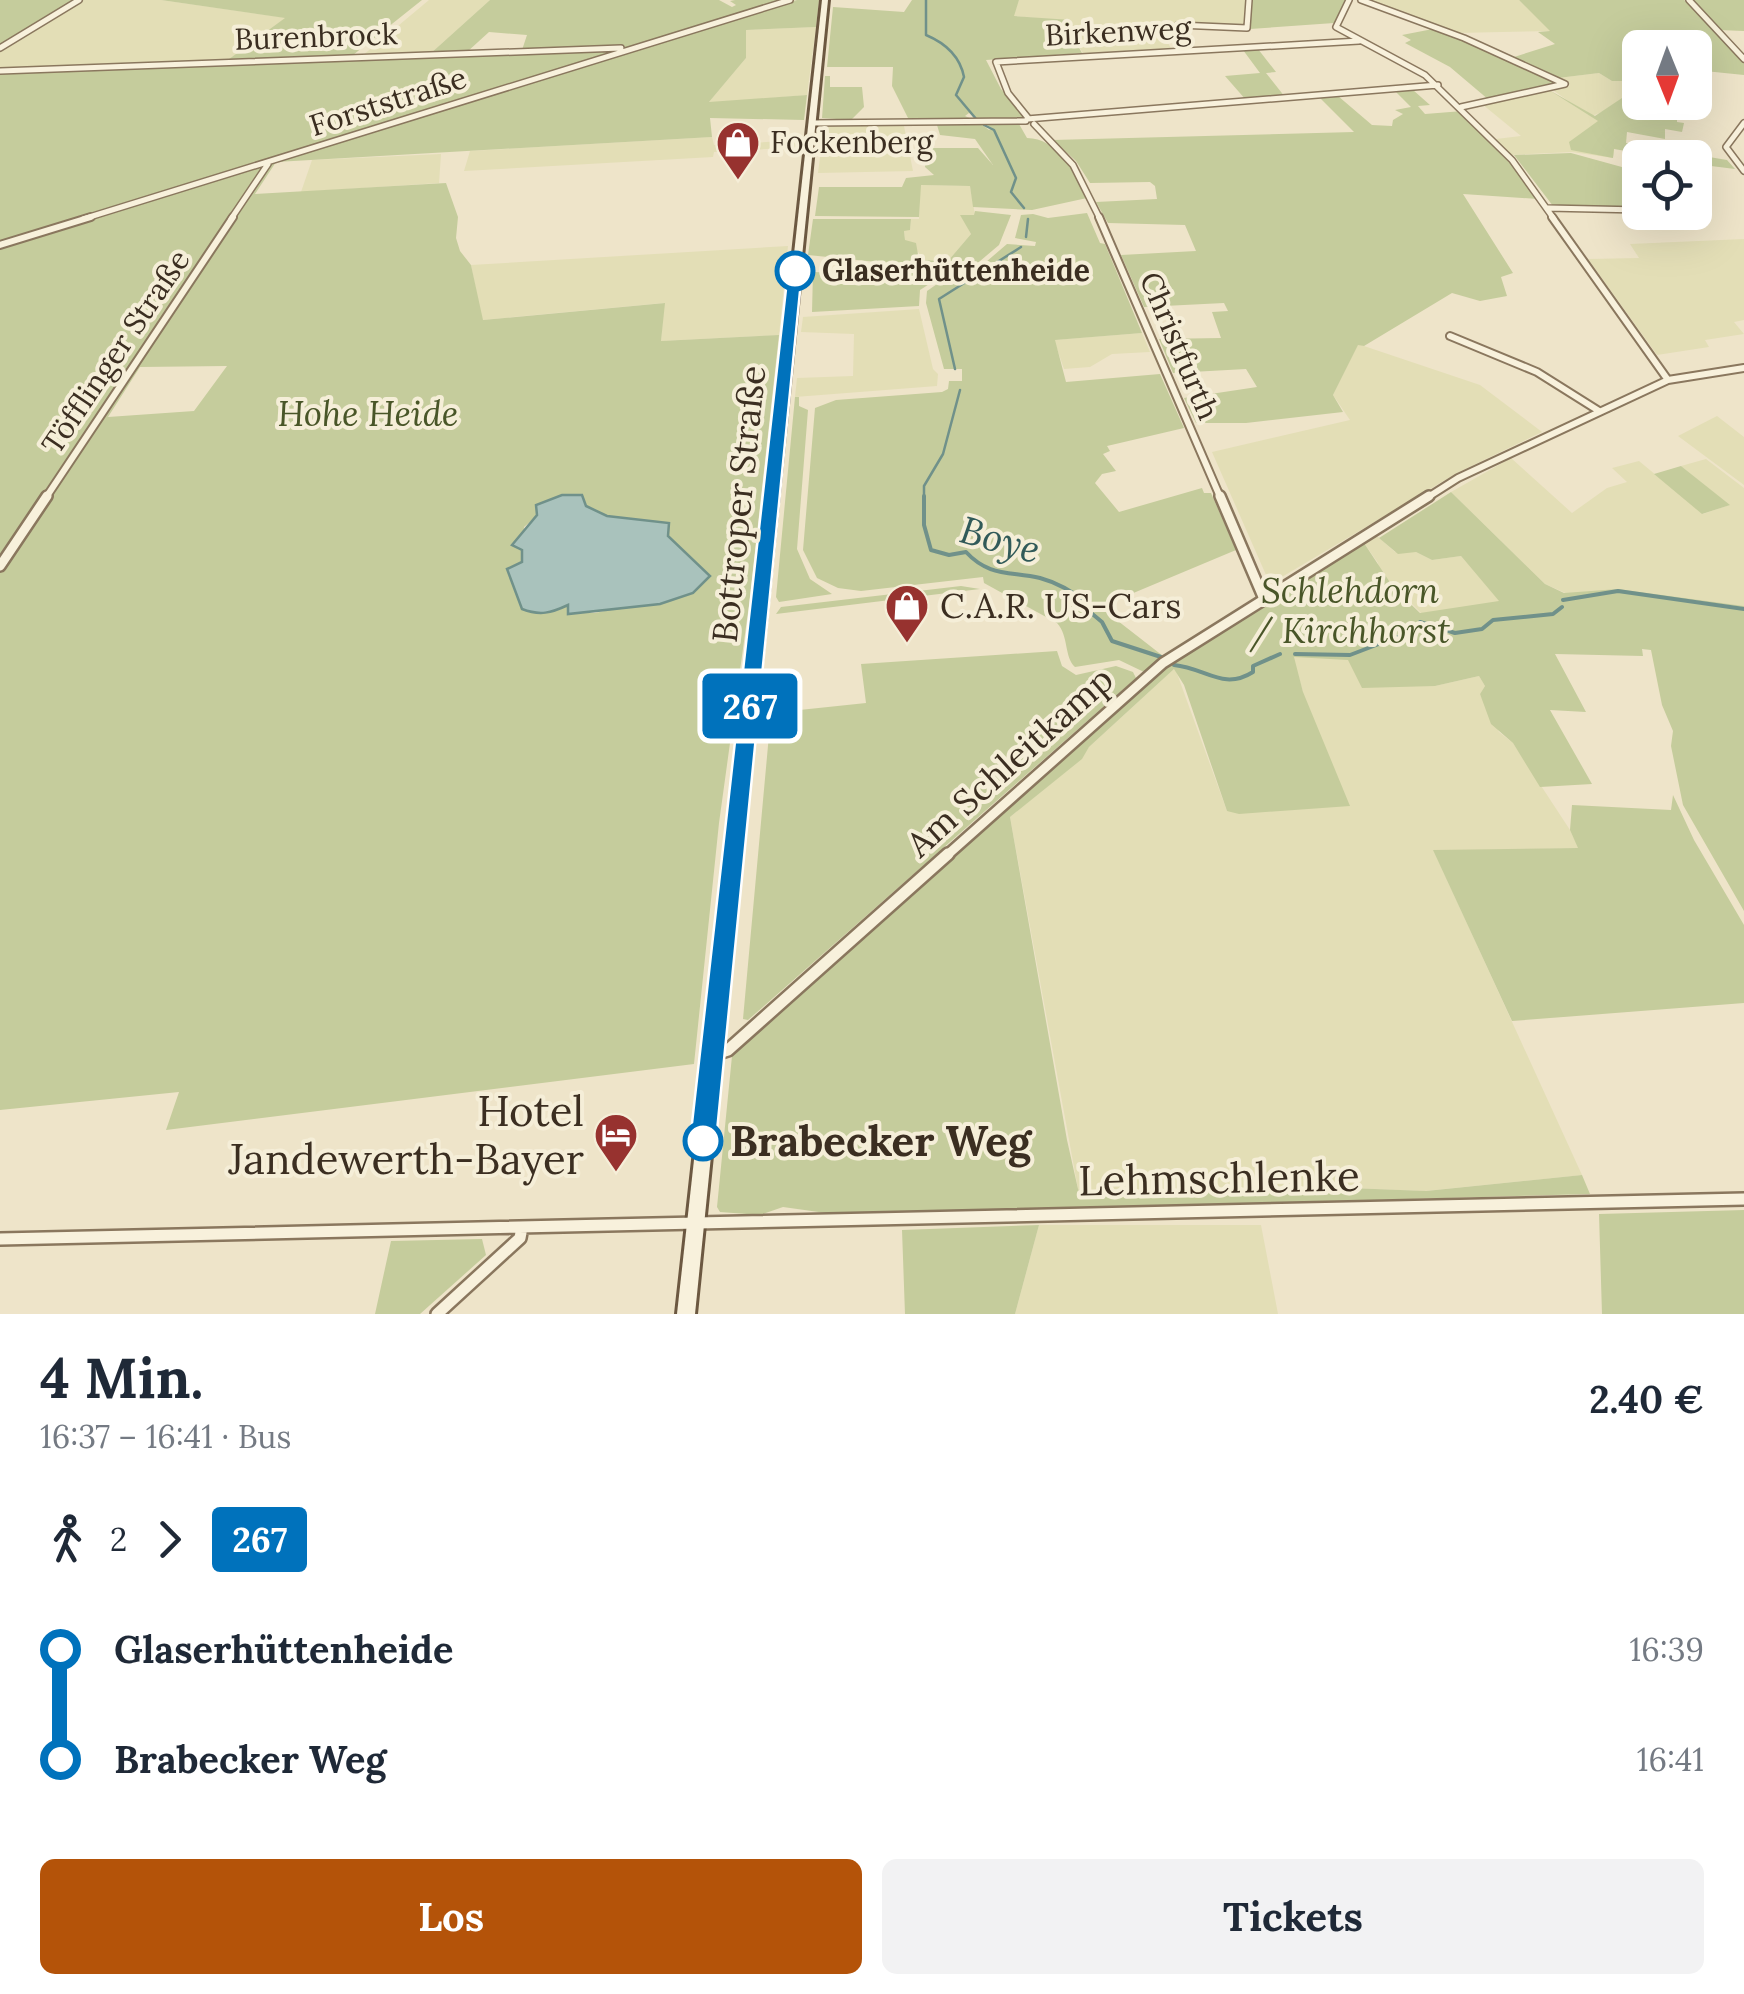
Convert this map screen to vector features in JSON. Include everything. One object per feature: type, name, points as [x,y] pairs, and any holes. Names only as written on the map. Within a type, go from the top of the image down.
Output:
[{"type":"main road","name":"Bottroper Straße","points":[[686,1314],[825,0]]},
{"type":"street","points":[[0,48],[79,0]]},
{"type":"street","name":"Forststraße","points":[[0,245],[790,0]]},
{"type":"street","name":"Birkenweg","points":[[1178,25],[1247,28],[1249,0]]},
{"type":"street","points":[[1349,0],[1335,26],[1438,86],[1512,160],[1668,380]]},
{"type":"street","points":[[1361,0],[1464,38],[1565,84],[1462,107]]},
{"type":"street","points":[[1689,0],[1744,59]]},
{"type":"street","name":"Birkenweg","points":[[996,62],[1363,40]]},
{"type":"street","name":"Burenbrock","points":[[0,71],[634,48]]},
{"type":"street","name":"Christfurth","points":[[996,62],[1008,93],[1073,165],[1085,185],[1264,598]]},
{"type":"street","points":[[812,123],[1031,121],[1438,86]]},
{"type":"street","points":[[1744,123],[1726,147],[1744,171]]},
{"type":"street","name":"Töfflinger Straße","points":[[0,566],[268,164]]},
{"type":"street","points":[[1548,208],[1622,210]]},
{"type":"street","points":[[1450,336],[1537,372],[1599,412]]},
{"type":"street","name":"Am Schleitkamp","points":[[713,1054],[728,1050],[1163,663],[1458,478],[1668,380],[1744,368]]},
{"type":"street","name":"Lehmschlenke","points":[[696,1221],[1744,1199]]},
{"type":"street","points":[[0,1239],[696,1221]]},
{"type":"street","points":[[436,1314],[520,1238],[522,1227]]},
{"type":"shaded area","points":[[83,0],[161,0],[287,18],[225,62],[0,70],[0,50]]},
{"type":"shaded area","points":[[429,0],[490,0],[430,54],[362,56]]},
{"type":"shaded area","points":[[1019,0],[1247,0],[1246,27],[1157,24],[1172,50],[1084,55],[1069,30],[1071,21],[1013,16]]},
{"type":"shaded area","points":[[1364,0],[1519,0],[1551,31],[1455,33]]},
{"type":"shaded area","points":[[816,27],[807,95],[708,103],[746,58],[746,30]]},
{"type":"shaded area","points":[[1599,73],[1612,81],[1622,81],[1622,99],[1592,116],[1599,121],[1572,142],[1614,149],[1613,158],[1572,152],[1511,155],[1496,139],[1521,136],[1482,104],[1549,90],[1571,103],[1553,90],[1570,86],[1558,78]]},
{"type":"shaded area","points":[[904,126],[913,171],[818,173],[824,127]]},
{"type":"shaded area","points":[[712,137],[714,145],[801,140],[801,147],[714,152],[713,157],[464,171],[470,151]]},
{"type":"shaded area","points":[[441,154],[439,183],[301,192],[312,160]]},
{"type":"shaded area","points":[[920,185],[970,186],[975,215],[961,215],[971,234],[948,261],[919,260],[919,253],[905,241],[904,230],[910,230],[911,219],[919,219]]},
{"type":"shaded area","points":[[1744,239],[1744,320],[1734,322],[1744,334],[1705,340],[1709,347],[1657,355],[1588,259],[1639,258],[1630,244]]},
{"type":"shaded area","points":[[788,246],[779,335],[661,341],[664,303],[482,320],[471,265]]},
{"type":"shaded area","points":[[919,309],[933,369],[938,374],[937,386],[795,397],[797,378],[853,376],[854,334],[801,332],[803,317]]},
{"type":"shaded area","points":[[1142,333],[1150,352],[1112,354],[1090,367],[1064,369],[1054,340]]},
{"type":"shaded area","points":[[1358,344],[1480,385],[1542,432],[1457,473],[1270,584],[1212,452],[1350,420],[1333,395]]},
{"type":"shaded area","points":[[1717,416],[1744,437],[1744,485],[1678,436]]},
{"type":"shaded area","points":[[1511,458],[1572,513],[1607,488],[1627,482],[1612,468],[1639,461],[1703,514],[1729,505],[1681,466],[1706,459],[1744,488],[1744,606],[1618,589],[1570,595],[1545,584],[1451,492]]},
{"type":"shaded area","points":[[1376,535],[1395,552],[1416,552],[1432,560],[1461,556],[1503,605],[1425,617],[1379,571],[1364,543]]},
{"type":"shaded area","points":[[1293,657],[1339,657],[1435,686],[1479,676],[1485,686],[1480,694],[1499,732],[1513,743],[1570,830],[1579,848],[1434,851],[1582,1175],[1425,1191],[1323,1187],[1097,1199],[1084,1198],[1078,1189],[1010,817],[1081,759],[1089,747],[1175,668],[1227,811],[1303,692]]},
{"type":"shaded area","points":[[1039,1225],[1261,1225],[1278,1314],[1015,1314]]},
{"type":"green space","points":[[0,0],[78,0],[0,46]]},
{"type":"green space","points":[[161,0],[422,0],[353,55],[225,62],[285,18]]},
{"type":"green space","name":"Hohe Heide","points":[[490,0],[719,0],[732,7],[736,5],[730,1],[735,0],[783,0],[745,16],[797,0],[819,0],[816,27],[746,30],[746,58],[709,102],[807,95],[804,120],[710,118],[712,137],[276,162],[255,194],[446,183],[458,217],[456,238],[471,265],[483,320],[665,303],[661,341],[779,335],[749,605],[719,823],[694,1064],[166,1130],[179,1092],[0,1110],[0,72],[430,54]],"holes":[[[489,32],[527,35],[522,50],[440,53],[467,52]],[[227,366],[194,411],[108,417],[140,367]],[[586,506],[606,516],[669,523],[668,536],[638,604],[595,613],[568,613],[568,605],[507,569],[522,562],[524,527],[538,515]]]},
{"type":"green space","points":[[912,0],[1019,0],[1014,16],[1071,20],[1069,30],[1082,53],[986,60],[1001,89],[1025,116],[1023,119],[981,121],[969,113],[965,116],[976,121],[909,120],[892,86],[893,67],[827,67],[833,7],[904,12]]},
{"type":"green space","points":[[1251,0],[1347,0],[1334,23],[1250,29]]},
{"type":"green space","points":[[1519,0],[1684,0],[1744,63],[1744,75],[1712,72],[1712,30],[1622,30],[1622,81],[1612,81],[1599,73],[1558,78],[1511,58],[1555,44],[1538,32],[1550,31]]},
{"type":"green space","points":[[1692,0],[1744,0],[1744,31],[1719,30]]},
{"type":"green space","points":[[1438,28],[1559,81],[1560,85],[1489,100],[1450,67],[1405,43],[1411,40],[1402,35]]},
{"type":"green space","points":[[1258,49],[1276,72],[1266,73],[1285,97],[1246,100],[1225,76],[1260,73],[1243,50]]},
{"type":"green space","points":[[825,76],[830,76],[830,87],[862,87],[864,107],[851,120],[822,118]]},
{"type":"green space","points":[[1413,90],[1430,105],[1418,106],[1425,114],[1463,111],[1538,199],[1463,194],[1513,273],[1501,277],[1507,296],[1480,301],[1452,293],[1364,346],[1358,345],[1333,395],[1343,412],[1246,423],[1196,423],[1184,398],[1257,387],[1246,369],[1173,373],[1159,339],[1221,338],[1212,312],[1228,311],[1224,303],[1144,307],[1121,255],[1196,251],[1185,225],[1108,223],[1096,202],[1157,199],[1155,186],[1150,182],[1090,183],[1076,161],[1053,140],[1354,132],[1320,98],[1338,96],[1372,125],[1392,126],[1393,120],[1403,114],[1395,110],[1411,107],[1396,92]]},
{"type":"green space","points":[[1549,90],[1595,116],[1622,98],[1622,120],[1684,123],[1682,132],[1665,129],[1665,139],[1627,132],[1622,150],[1614,149],[1613,158],[1571,150],[1569,142],[1598,121]]},
{"type":"green space","points":[[981,124],[989,130],[992,128],[985,124],[1019,124],[1027,138],[1047,144],[1064,158],[1087,198],[1032,210],[973,207],[970,186],[921,185],[919,217],[815,216],[819,187],[902,187],[906,178],[934,175],[925,167],[924,148],[978,148],[993,165],[975,139],[940,135],[937,125]]},
{"type":"green space","points":[[1571,153],[1622,167],[1622,206],[1553,206],[1514,155]]},
{"type":"green space","points":[[1712,157],[1727,160],[1735,169],[1712,166]]},
{"type":"green space","points":[[975,211],[1011,215],[999,245],[973,267],[951,271],[920,290],[919,306],[812,312],[813,272],[875,274],[877,262],[808,255],[813,219],[911,219],[910,230],[904,231],[905,240],[916,243],[919,260],[948,261],[971,234],[960,215],[974,215]]},
{"type":"green space","points":[[1087,213],[1100,243],[1105,244],[1142,333],[1055,340],[1066,382],[1160,374],[1184,428],[1107,446],[1110,451],[1103,454],[1116,471],[1102,474],[1095,483],[1119,512],[1202,488],[1204,493],[1211,493],[1236,550],[1100,607],[1163,656],[1144,672],[1119,660],[1075,667],[1057,623],[984,583],[983,577],[861,591],[838,588],[817,578],[803,550],[815,408],[836,400],[942,392],[948,389],[949,381],[962,381],[962,369],[944,369],[926,303],[927,291],[950,275],[979,268],[1007,244],[1035,246],[1036,242],[1015,238],[1021,215],[1048,218]]},
{"type":"green space","points":[[795,397],[799,397],[799,406],[808,410],[797,549],[810,579],[832,594],[779,602],[776,597]]},
{"type":"green space","points":[[1681,466],[1730,505],[1702,514],[1654,474]]},
{"type":"green space","name":"Schlehdorn / Kirchhorst","points":[[1451,492],[1545,584],[1564,593],[1618,589],[1744,606],[1744,911],[1683,805],[1671,746],[1673,731],[1662,705],[1651,650],[1642,649],[1643,656],[1555,654],[1586,712],[1550,710],[1592,784],[1540,787],[1513,743],[1491,724],[1480,694],[1485,686],[1479,676],[1435,686],[1362,688],[1348,660],[1294,657],[1303,692],[1350,806],[1239,814],[1227,811],[1184,685],[1174,669],[1089,747],[1082,759],[1010,817],[1067,1140],[1078,1189],[1084,1198],[1323,1187],[1426,1191],[1582,1175],[1590,1194],[840,1215],[783,1207],[760,1215],[720,1212],[717,1207],[732,1056],[1157,674],[1364,543],[1393,587],[1420,613],[1499,601],[1461,556],[1432,560],[1416,552],[1398,554],[1379,538]]},
{"type":"green space","points":[[961,586],[980,589],[776,614],[781,607]]},
{"type":"green space","points":[[1057,651],[1062,666],[1076,675],[1116,666],[1133,672],[1136,678],[748,1020],[743,1019],[771,713],[866,703],[861,664]]},
{"type":"green space","points":[[1673,795],[1694,840],[1744,925],[1744,1003],[1512,1021],[1433,850],[1578,848],[1570,830],[1572,805],[1671,810]]},
{"type":"green space","points":[[1744,1210],[1744,1314],[1602,1314],[1599,1214]]},
{"type":"green space","points":[[1039,1225],[1015,1314],[905,1314],[902,1230]]},
{"type":"green space","points":[[482,1239],[486,1255],[420,1314],[375,1314],[391,1241]]},
{"type":"water","points":[[562,495],[582,495],[586,506],[607,516],[669,523],[668,536],[710,576],[693,593],[660,604],[568,614],[568,605],[545,613],[522,609],[507,569],[522,562],[522,550],[512,545],[537,515],[536,505]]},
{"type":"waterway","name":"Boye","points":[[926,0],[926,35],[945,46],[959,63],[964,77],[956,95],[977,120]]},
{"type":"waterway","name":"Boye","points":[[984,125],[994,130],[1016,178],[1011,192],[1024,208]]},
{"type":"waterway","name":"Boye","points":[[1026,237],[1028,219]]},
{"type":"waterway","name":"Boye","points":[[955,369],[939,299],[1021,247]]},
{"type":"waterway","name":"Boye","points":[[960,390],[943,454],[924,486],[924,525],[931,550],[949,555],[966,552],[983,566],[1060,586],[1090,605],[1090,612],[1102,622],[1112,641],[1161,657]]},
{"type":"waterway","name":"Boye","points":[[1563,600],[1618,591],[1744,609]]},
{"type":"waterway","name":"Boye","points":[[1295,654],[1350,655],[1397,637],[1410,637],[1420,622],[1455,633],[1482,629],[1493,620],[1553,614],[1562,607]]},
{"type":"waterway","name":"Boye","points":[[1174,665],[1232,679],[1253,672],[1253,666],[1280,654]]},
{"type":"bus line","name":"267","points":[[703,1141],[795,271]]},
{"type":"place","name":"Fockenberg","points":[[738,181]]},
{"type":"place","name":"Glaserhüttenheide","points":[[795,271]]},
{"type":"place","name":"C.A.R. US-Cars","points":[[907,644]]},
{"type":"place","name":"Brabecker Weg","points":[[703,1141]]},
{"type":"place","name":"Hotel Jandewerth-Bayer","points":[[616,1173]]}]
